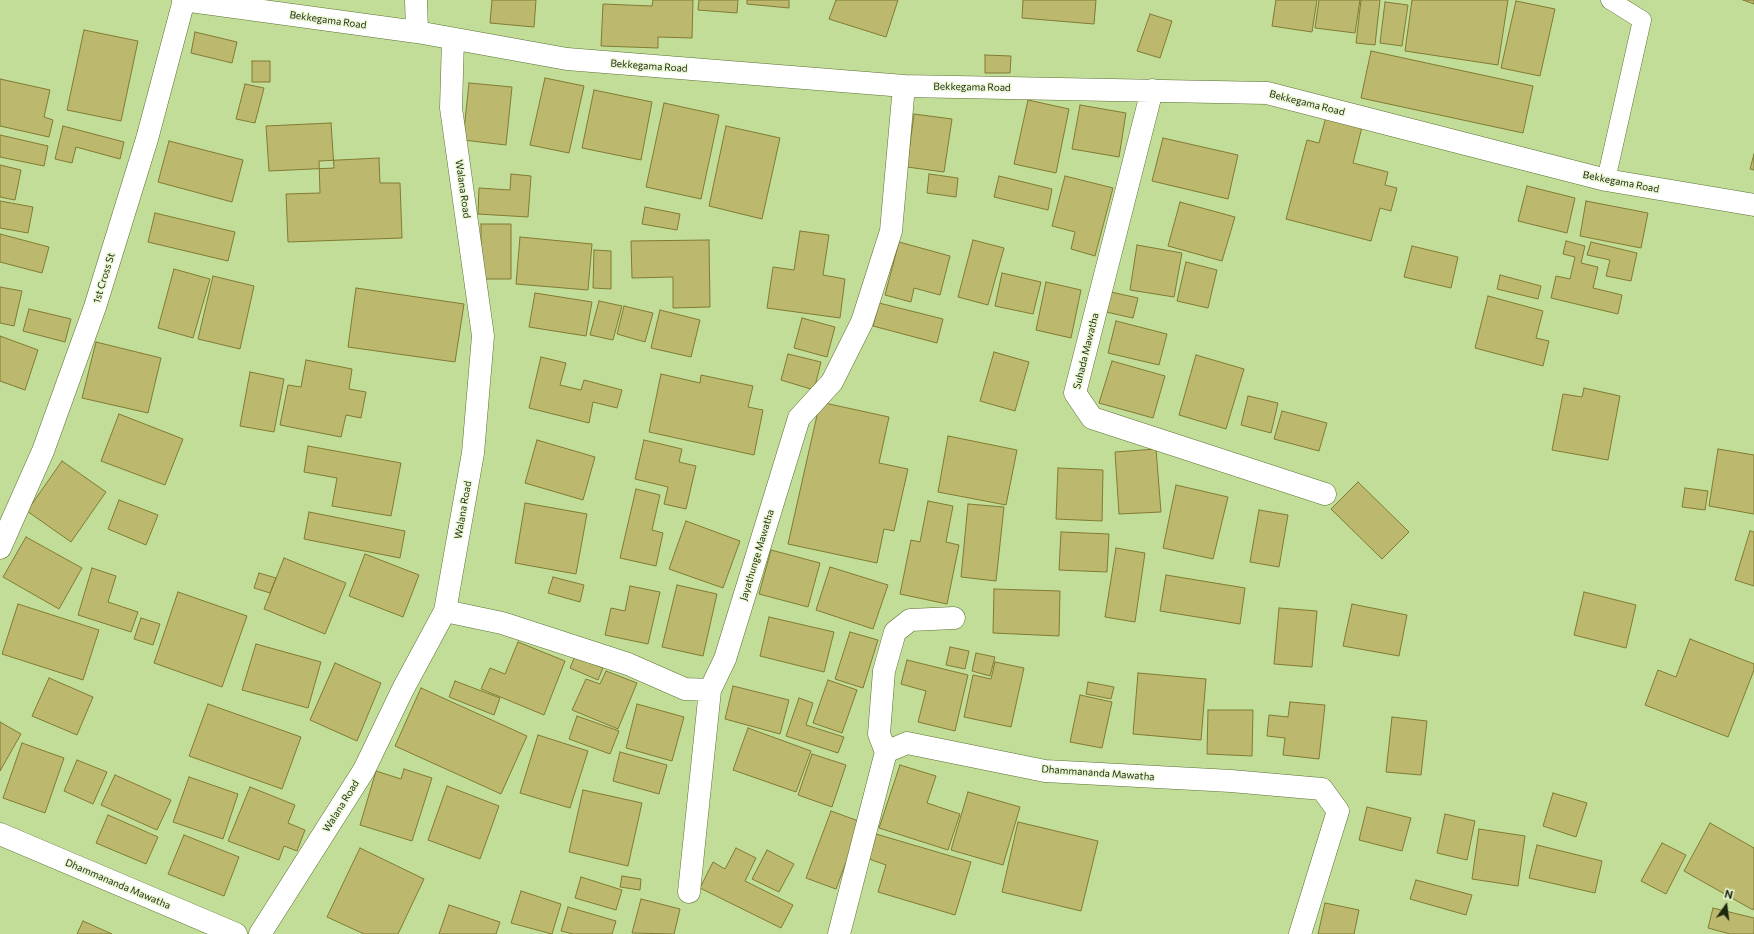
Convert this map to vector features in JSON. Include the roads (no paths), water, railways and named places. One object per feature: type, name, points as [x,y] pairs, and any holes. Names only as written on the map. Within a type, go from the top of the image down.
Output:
[{"type":"street","name":"Bekkegama Road","points":[[183,0],[417,32],[567,59],[904,86],[1267,93],[1606,180],[1754,205]]},
{"type":"street","name":"1st Cross St","points":[[0,548],[43,451],[96,307],[147,139],[183,0]]},
{"type":"street","points":[[416,0],[417,32]]},
{"type":"street","name":"Walana Road","points":[[260,934],[364,770],[403,689],[445,610],[473,453],[483,336],[451,108],[453,39]]},
{"type":"street","name":"Jayathunge Mawatha","points":[[688,892],[710,690],[725,659],[799,418],[832,382],[862,322],[891,231],[904,86]]},
{"type":"street","name":"Suhada Mawatha","points":[[1152,90],[1075,393],[1092,418],[1324,494]]},
{"type":"street","points":[[445,610],[502,623],[628,664],[685,689],[710,690]]},
{"type":"street","points":[[839,934],[886,752],[878,734],[884,671],[895,632],[910,620],[954,618]]},
{"type":"street","name":"Dhammananda Mawatha","points":[[886,752],[907,743],[1045,771],[1231,781],[1322,789],[1338,811],[1300,934]]},
{"type":"street","name":"Dhammananda Mawatha","points":[[0,834],[236,934]]},
{"type":"lane","points":[[1606,180],[1642,20],[1610,0]]}]
